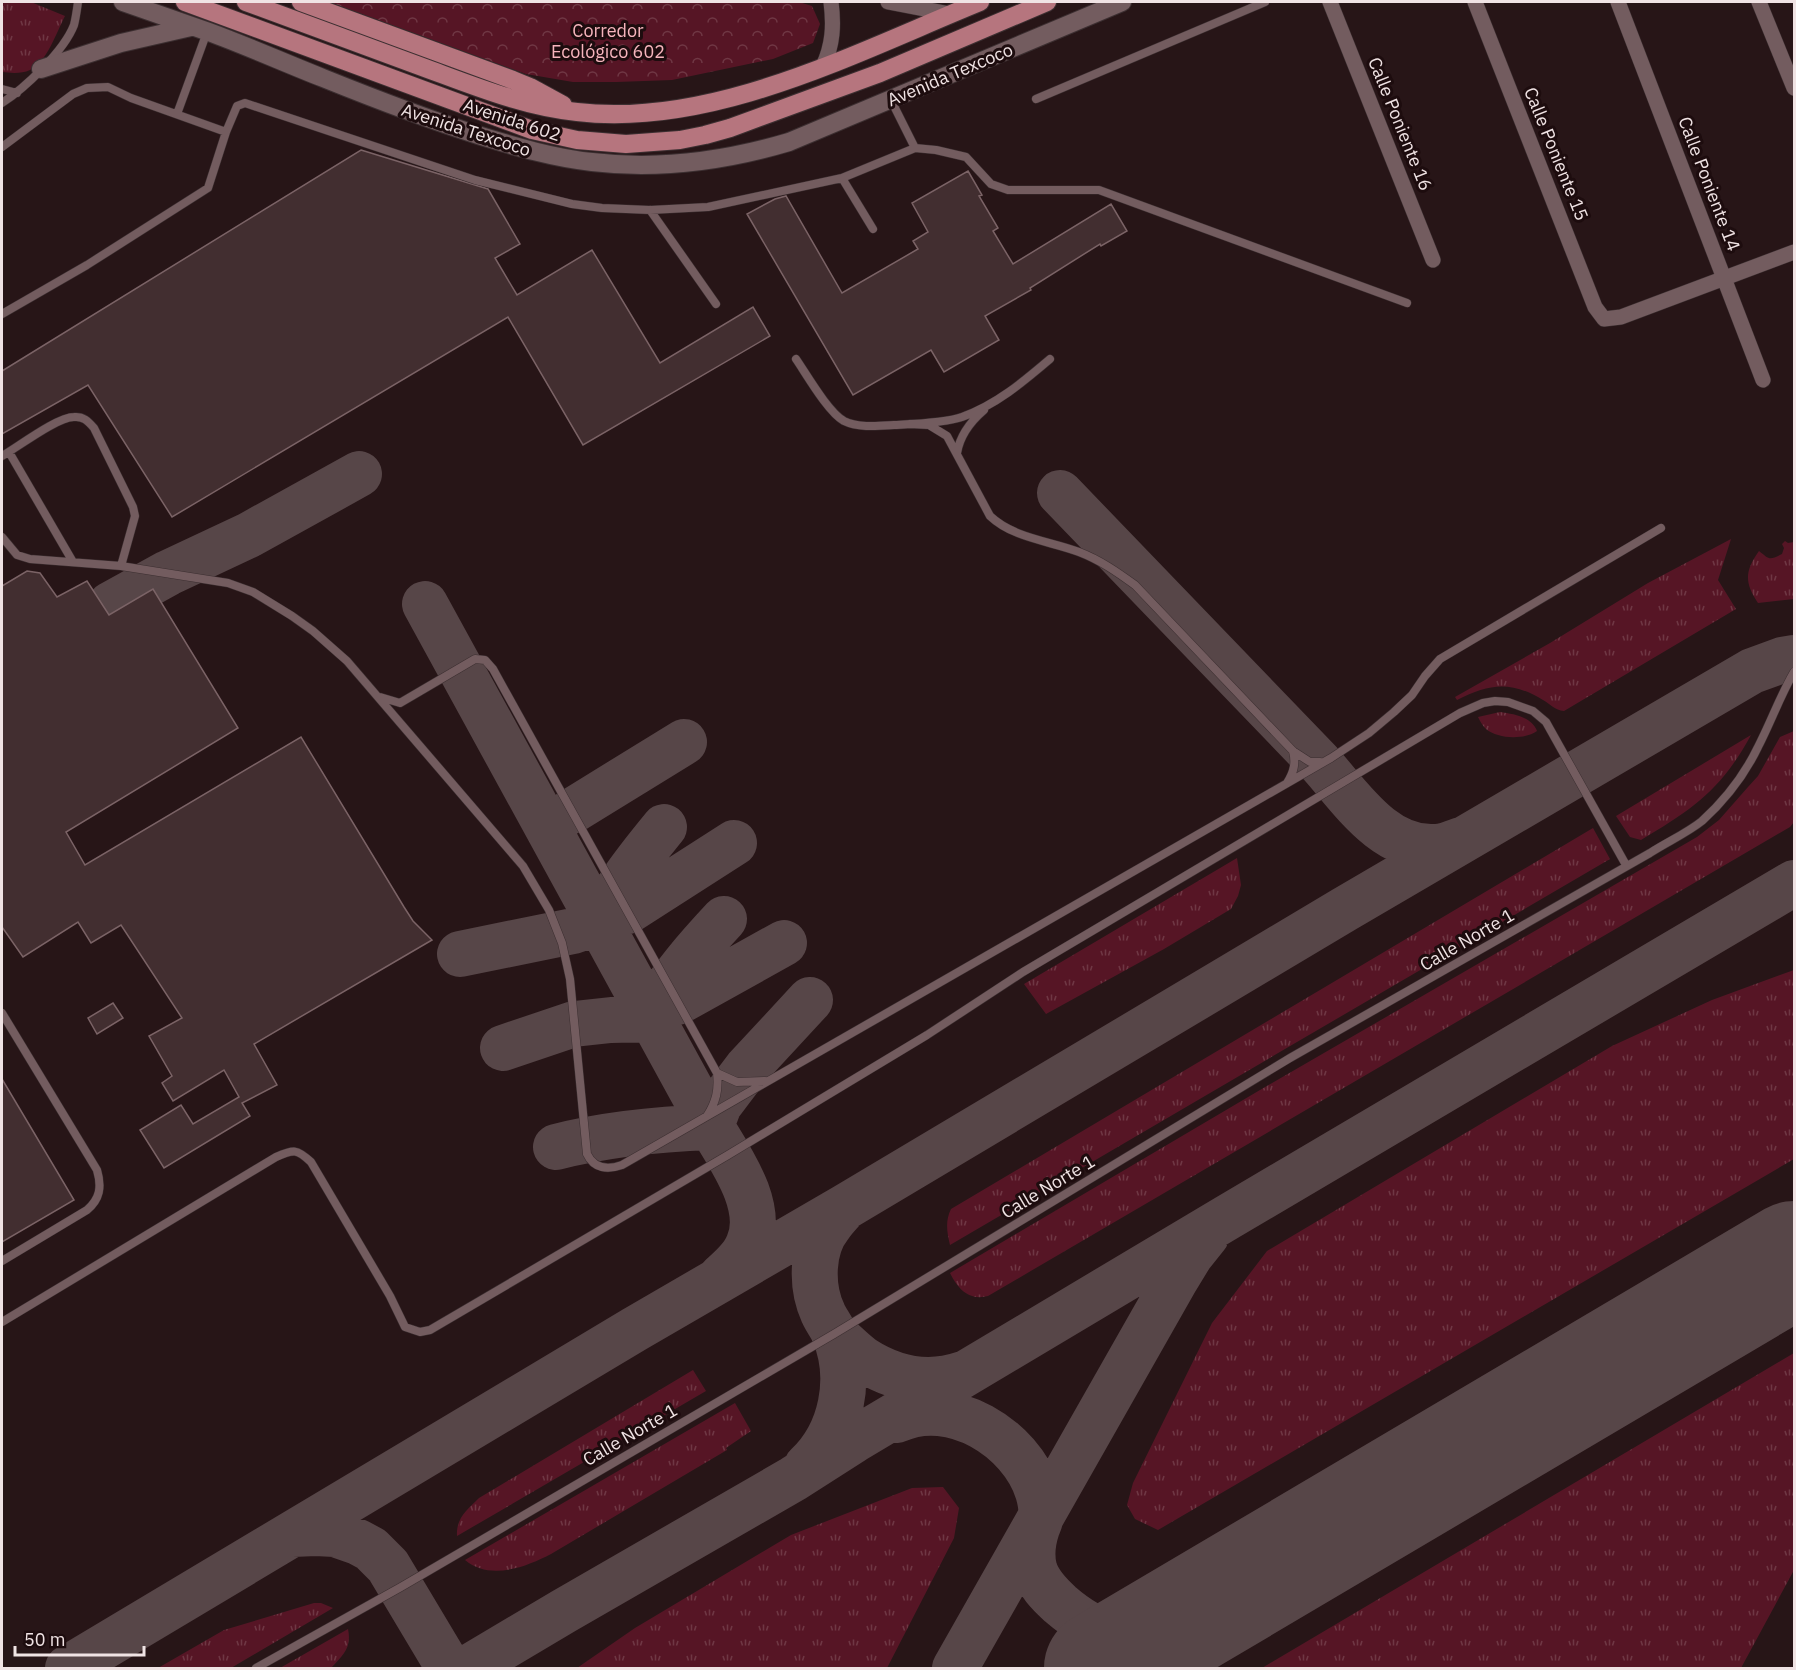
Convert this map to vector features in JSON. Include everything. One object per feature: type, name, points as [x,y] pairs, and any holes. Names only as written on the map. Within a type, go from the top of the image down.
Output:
[{"type":"main road","name":"Avenida Texcoco","points":[[123,2],[199,29],[388,104],[526,150],[591,162],[658,165],[736,156],[789,142],[1122,2]]},
{"type":"main road","name":"Avenida 602","points":[[185,2],[532,130],[577,140],[626,144],[680,140],[730,128],[880,73],[1047,2]]},
{"type":"main road","name":"Avenida 602","points":[[246,2],[518,100],[578,113],[646,114],[690,108],[775,84],[950,14],[971,3]]},
{"type":"main road","name":"Avenida 602","points":[[300,2],[513,80],[578,113]]},
{"type":"main road","points":[[41,69],[121,43],[199,29]]},
{"type":"street","points":[[822,66],[828,55],[833,33],[831,2]]},
{"type":"street","points":[[888,2],[950,14]]},
{"type":"street","name":"Calle Poniente 16","points":[[1330,2],[1433,260]]},
{"type":"street","name":"Calle Poniente 15","points":[[1475,2],[1595,307],[1604,319],[1621,317],[1724,279]]},
{"type":"street","name":"Calle Poniente 14","points":[[1618,2],[1763,380]]},
{"type":"street","points":[[1759,2],[1794,88]]},
{"type":"street","points":[[1724,279],[1794,252]]},
{"type":"lane","points":[[2,103],[17,93],[55,54],[73,26],[78,2]]},
{"type":"lane","points":[[1035,99],[1265,2]]},
{"type":"lane","points":[[177,114],[199,29]]},
{"type":"lane","points":[[2,147],[73,94],[87,88],[108,87],[131,98],[226,132]]},
{"type":"lane","points":[[2,89],[17,93]]},
{"type":"lane","points":[[891,100],[915,148]]},
{"type":"lane","points":[[2,314],[87,265],[208,188],[237,106],[245,103],[475,180],[572,204],[602,208],[650,210],[708,207],[842,178],[915,148],[936,150],[966,157],[991,184],[1008,190],[1099,190],[1407,303]]},
{"type":"lane","points":[[842,178],[873,229]]},
{"type":"lane","points":[[650,210],[716,304]]},
{"type":"lane","points":[[796,359],[832,411],[842,420],[851,424],[873,426],[960,418],[989,405],[1026,380],[1050,359]]},
{"type":"lane","points":[[957,453],[961,437],[967,427],[989,405]]},
{"type":"lane","points":[[73,562],[5,454],[71,416],[81,417],[94,428],[133,507],[135,516],[121,566]]},
{"type":"lane","points":[[909,424],[936,428],[947,436],[990,516],[996,521],[1018,532],[1087,556],[1112,568],[1135,585],[1293,751],[1310,762],[1331,758]]},
{"type":"lane","points":[[2,537],[17,555],[30,560],[121,566],[218,581],[253,592],[292,616],[347,661],[523,866],[552,917],[566,957],[570,979],[584,1140],[589,1159],[598,1167],[611,1168],[622,1165],[1331,758],[1394,712],[1412,695],[1440,659],[1661,528]]},
{"type":"lane","points":[[378,697],[400,703],[475,659],[485,660],[493,669],[717,1073],[718,1093],[706,1117]]},
{"type":"lane","name":"Calle Norte 1","points":[[256,1668],[401,1587],[834,1334],[1280,1064],[1650,853],[1701,821],[1728,793],[1744,772],[1794,672]]},
{"type":"lane","points":[[2,1322],[276,1157],[294,1150],[311,1162],[390,1296],[405,1327],[420,1332],[430,1330],[729,1155],[927,1035],[1023,972],[1328,790],[1460,713],[1483,703],[1495,700],[1521,706],[1533,711],[1546,722],[1626,865]]},
{"type":"lane","points":[[400,703],[400,723]]},
{"type":"lane","points":[[1286,784],[1294,766],[1293,751]]},
{"type":"lane","points":[[2,1013],[97,1170],[100,1192],[95,1203],[87,1210],[2,1261]]},
{"type":"lane","points":[[717,1073],[741,1082],[769,1081]]},
{"type":"green space","points":[[2,2],[31,2],[65,16],[46,54],[36,67],[30,70],[20,73],[2,72]]},
{"type":"green space","name":"Corredor Ecológico 602","points":[[329,2],[799,2],[812,6],[820,24],[813,43],[773,59],[672,80],[573,82],[526,74]]},
{"type":"green space","points":[[1731,539],[1718,580],[1736,609],[1564,711],[1520,689],[1510,687],[1500,686],[1479,690],[1457,700],[1455,697],[1550,643],[1648,583]]},
{"type":"green space","points":[[1785,541],[1794,542],[1794,599],[1758,603],[1748,583],[1751,565],[1759,551],[1769,558],[1782,554],[1784,548],[1782,544]]},
{"type":"green space","points":[[1500,712],[1527,719],[1537,731],[1518,737],[1497,735],[1486,729],[1478,717]]},
{"type":"green space","points":[[1794,731],[1794,822],[1790,827],[988,1296],[970,1295],[953,1279],[950,1273],[1697,837],[1719,820],[1758,776],[1780,737]]},
{"type":"green space","points":[[1751,735],[1717,784],[1691,808],[1641,840],[1630,837],[1616,816]]},
{"type":"green space","points":[[1593,828],[1610,859],[950,1245],[947,1227],[951,1209]]},
{"type":"green space","points":[[1237,858],[1241,885],[1231,909],[1164,949],[1046,1014],[1024,984]]},
{"type":"green space","points":[[1794,970],[1794,1159],[1158,1530],[1135,1519],[1127,1505],[1133,1483],[1212,1323],[1267,1251],[1612,1046],[1712,1000]]},
{"type":"green space","points":[[1794,1353],[1794,1570],[1741,1668],[1262,1668]]},
{"type":"green space","points":[[693,1370],[706,1391],[457,1536],[460,1519],[479,1498]]},
{"type":"green space","points":[[735,1403],[751,1431],[726,1448],[727,1450],[551,1554],[519,1567],[497,1571],[485,1570],[465,1560]]},
{"type":"green space","points":[[943,1487],[959,1508],[954,1538],[887,1668],[577,1668],[635,1628],[791,1535],[912,1488]]},
{"type":"green space","points":[[314,1603],[333,1608],[231,1668],[158,1668],[224,1630]]},
{"type":"green space","points":[[348,1629],[348,1646],[331,1668],[280,1668]]},
{"type":"building","points":[[361,150],[488,189],[520,244],[495,258],[517,295],[592,250],[660,363],[753,307],[770,336],[583,445],[508,317],[172,517],[88,385],[2,434],[2,371]]},
{"type":"building","points":[[968,171],[982,195],[979,196],[998,228],[993,231],[1013,264],[1111,204],[1127,231],[1101,246],[1100,244],[1030,288],[1031,290],[985,316],[999,340],[944,372],[931,350],[853,395],[747,214],[775,199],[786,196],[842,293],[918,249],[913,241],[928,232],[912,203]]},
{"type":"building","points":[[27,571],[40,573],[57,597],[87,581],[109,615],[153,589],[238,728],[66,832],[85,865],[301,737],[413,921],[432,940],[254,1044],[277,1085],[242,1103],[250,1116],[164,1168],[140,1130],[181,1105],[193,1124],[239,1097],[224,1070],[173,1101],[162,1083],[172,1076],[149,1036],[182,1018],[121,925],[91,943],[78,922],[23,957],[2,927],[2,586]]},
{"type":"building","points":[[113,1003],[123,1018],[97,1034],[88,1018]]},
{"type":"building","points":[[2,1079],[74,1200],[2,1242]]},
{"type":"taxiway","points":[[110,605],[168,573],[249,535],[359,474]]},
{"type":"taxiway","points":[[1060,493],[1319,762],[1369,818],[1399,840],[1416,846],[1438,847],[1461,840]]},
{"type":"taxiway","points":[[425,604],[743,1183],[749,1199],[752,1230],[743,1254],[721,1277]]},
{"type":"taxiway","points":[[68,1668],[1345,909],[1752,671],[1794,658]]},
{"type":"taxiway","points":[[572,811],[684,742]]},
{"type":"taxiway","points":[[600,924],[620,885],[664,827]]},
{"type":"taxiway","points":[[628,911],[734,843]]},
{"type":"taxiway","points":[[468,1668],[793,1479],[854,1440],[1228,1217],[1794,883]]},
{"type":"taxiway","points":[[650,1013],[684,964],[724,919]]},
{"type":"taxiway","points":[[460,954],[573,931],[599,922]]},
{"type":"taxiway","points":[[678,1002],[784,943]]},
{"type":"taxiway","points":[[711,1126],[719,1105],[747,1068],[810,1000]]},
{"type":"taxiway","points":[[503,1048],[574,1024],[653,1019]]},
{"type":"taxiway","points":[[556,1147],[633,1133],[711,1127]]},
{"type":"taxiway","points":[[807,1466],[829,1438],[841,1404],[843,1368],[840,1350],[819,1303],[815,1268],[816,1256],[824,1234],[845,1207]]},
{"type":"taxiway","points":[[955,1668],[1176,1279],[1206,1236]]},
{"type":"taxiway","points":[[834,1334],[863,1359],[899,1376],[937,1380],[963,1374]]},
{"type":"taxiway","points":[[897,1420],[918,1414],[939,1413],[961,1418],[981,1426],[1016,1454],[1029,1472],[1041,1503],[1041,1518],[1033,1548],[1036,1573],[1048,1592],[1074,1615],[1102,1630],[1130,1636],[1160,1631],[1177,1624]]},
{"type":"taxiway","points":[[292,1534],[335,1534],[371,1549],[388,1566],[449,1668]]},
{"type":"runway","points":[[1102,1668],[1794,1259]]}]
